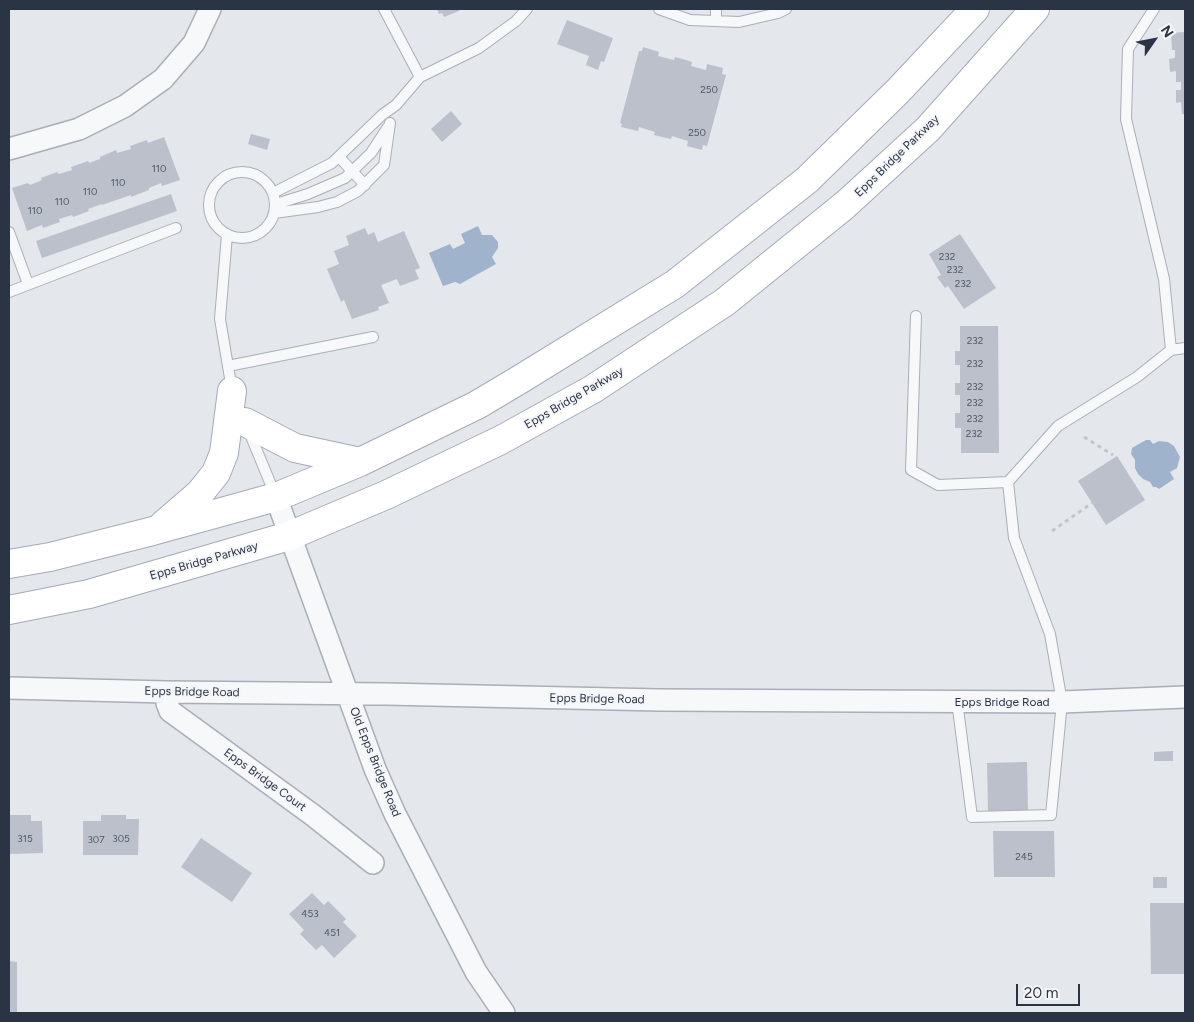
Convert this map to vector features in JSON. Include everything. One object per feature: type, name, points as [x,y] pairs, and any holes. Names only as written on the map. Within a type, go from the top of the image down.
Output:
[{"type":"main road","points":[[9,564],[50,557],[158,530],[276,497],[360,462],[477,405],[675,284],[807,180],[898,91],[976,9]]},
{"type":"main road","name":"Epps Bridge Parkway","points":[[9,610],[89,594],[289,536],[386,495],[502,440],[593,389],[725,302],[845,206],[928,129],[1035,9]]},
{"type":"main road","points":[[158,530],[200,493],[216,473],[224,453],[237,400],[295,448],[360,462]]},
{"type":"street","points":[[9,149],[79,129],[125,106],[156,85],[163,80],[194,43],[210,9]]},
{"type":"street","name":"Old Epps Bridge Road","points":[[276,497],[375,769],[399,822],[476,972],[504,1013]]},
{"type":"street","name":"Epps Bridge Road","points":[[9,688],[668,700],[1062,702],[1185,697]]},
{"type":"street","name":"Epps Bridge Court","points":[[166,692],[167,704],[170,710],[177,716],[306,810],[373,863]]},
{"type":"lane","points":[[384,9],[420,77]]},
{"type":"lane","points":[[273,193],[332,163],[382,115],[396,105],[420,77],[479,48],[516,21],[527,9]]},
{"type":"lane","points":[[659,9],[690,20],[739,22],[778,13],[786,9]]},
{"type":"lane","points":[[716,9],[716,21]]},
{"type":"lane","points":[[1154,9],[1128,49],[1126,119],[1164,279],[1171,350]]},
{"type":"lane","points":[[275,208],[318,207],[337,202],[358,191],[384,165],[390,123],[396,105]]},
{"type":"lane","points":[[275,208],[345,178],[371,153],[390,123]]},
{"type":"lane","points":[[339,157],[365,185]]},
{"type":"lane","points":[[243,171],[259,176],[268,183],[273,193],[275,208],[270,224],[258,234],[247,238],[236,238],[227,235],[217,228],[210,217],[208,205],[211,190],[218,181],[232,172],[243,171]]},
{"type":"lane","points":[[9,292],[176,228]]},
{"type":"lane","points":[[9,232],[28,284]]},
{"type":"lane","points":[[227,235],[220,319],[237,400],[276,497]]},
{"type":"lane","points":[[916,316],[911,470],[938,485],[1008,482],[1058,426],[1137,376],[1171,350],[1185,348]]},
{"type":"lane","points":[[237,400],[373,336]]},
{"type":"lane","points":[[956,701],[972,817],[1051,815],[1062,702],[1050,634],[1014,538],[1008,482]]},
{"type":"path","points":[[1084,437],[1113,455]]},
{"type":"path","points":[[1052,531],[1092,503]]},
{"type":"water","points":[[478,226],[482,235],[492,235],[498,242],[498,248],[492,257],[496,264],[460,284],[455,282],[443,286],[429,253],[450,244],[453,249],[465,243],[461,234]]},
{"type":"water","points":[[1146,440],[1150,440],[1153,444],[1159,441],[1168,442],[1174,446],[1180,457],[1177,468],[1170,472],[1174,479],[1159,489],[1153,487],[1150,482],[1138,474],[1135,468],[1135,460],[1131,454],[1132,448]]},
{"type":"building","points":[[437,9],[458,9],[459,11],[444,17],[442,13],[439,14]]},
{"type":"building","points":[[567,20],[613,38],[604,62],[601,61],[598,70],[586,65],[589,56],[557,44]]},
{"type":"building","points":[[1185,32],[1185,114],[1182,114],[1181,102],[1176,103],[1176,90],[1181,90],[1181,82],[1176,82],[1176,71],[1170,72],[1169,59],[1175,58],[1175,50],[1172,50],[1171,33]]},
{"type":"building","points":[[643,47],[659,52],[658,56],[674,60],[675,57],[686,60],[692,62],[691,66],[706,70],[707,64],[723,68],[722,74],[726,75],[707,146],[703,145],[702,150],[687,146],[688,141],[672,136],[671,139],[654,135],[655,132],[639,127],[638,131],[621,127],[622,124],[620,123],[639,51],[642,51]]},
{"type":"building","points":[[451,111],[462,124],[442,142],[431,129]]},
{"type":"building","points":[[251,134],[270,139],[267,150],[248,144]]},
{"type":"building","points":[[164,137],[180,180],[162,186],[161,183],[131,197],[131,195],[102,204],[73,217],[72,215],[59,219],[60,222],[43,228],[42,225],[27,231],[12,188],[28,183],[30,185],[42,180],[41,178],[57,172],[59,174],[72,170],[71,167],[100,159],[100,157],[116,150],[117,153],[131,149],[130,146],[147,140],[148,143]]},
{"type":"building","points":[[171,194],[177,211],[42,258],[36,241]]},
{"type":"building","points":[[365,228],[368,235],[374,232],[378,242],[404,231],[420,268],[415,270],[419,279],[400,286],[397,279],[381,285],[389,303],[378,307],[379,310],[352,319],[344,300],[341,302],[327,269],[339,264],[334,251],[349,245],[346,236]]},
{"type":"building","points":[[960,234],[996,288],[964,309],[948,286],[945,288],[937,277],[941,275],[929,254]]},
{"type":"building","points":[[960,326],[998,326],[999,453],[961,453],[961,428],[955,428],[955,413],[960,413],[960,395],[955,395],[955,383],[960,383],[960,365],[955,365],[955,351],[960,351]]},
{"type":"building","points":[[1117,456],[1145,500],[1106,525],[1078,481]]},
{"type":"building","points":[[1173,751],[1173,761],[1154,761],[1154,752]]},
{"type":"building","points":[[1027,762],[1028,810],[988,811],[987,763]]},
{"type":"building","points":[[9,815],[31,815],[31,821],[42,821],[43,853],[9,854]]},
{"type":"building","points":[[101,815],[126,815],[126,819],[139,819],[138,855],[83,855],[83,821],[101,821]]},
{"type":"building","points":[[993,831],[1054,831],[1055,877],[994,877]]},
{"type":"building","points":[[201,838],[252,873],[232,902],[181,867]]},
{"type":"building","points":[[1153,877],[1167,877],[1167,888],[1153,888]]},
{"type":"building","points":[[312,893],[324,905],[328,901],[346,919],[343,922],[357,936],[334,958],[322,945],[316,950],[300,934],[304,930],[289,914]]},
{"type":"building","points":[[1150,903],[1185,903],[1185,974],[1151,974]]},
{"type":"building","points":[[9,961],[17,962],[17,1013],[9,1013]]}]
